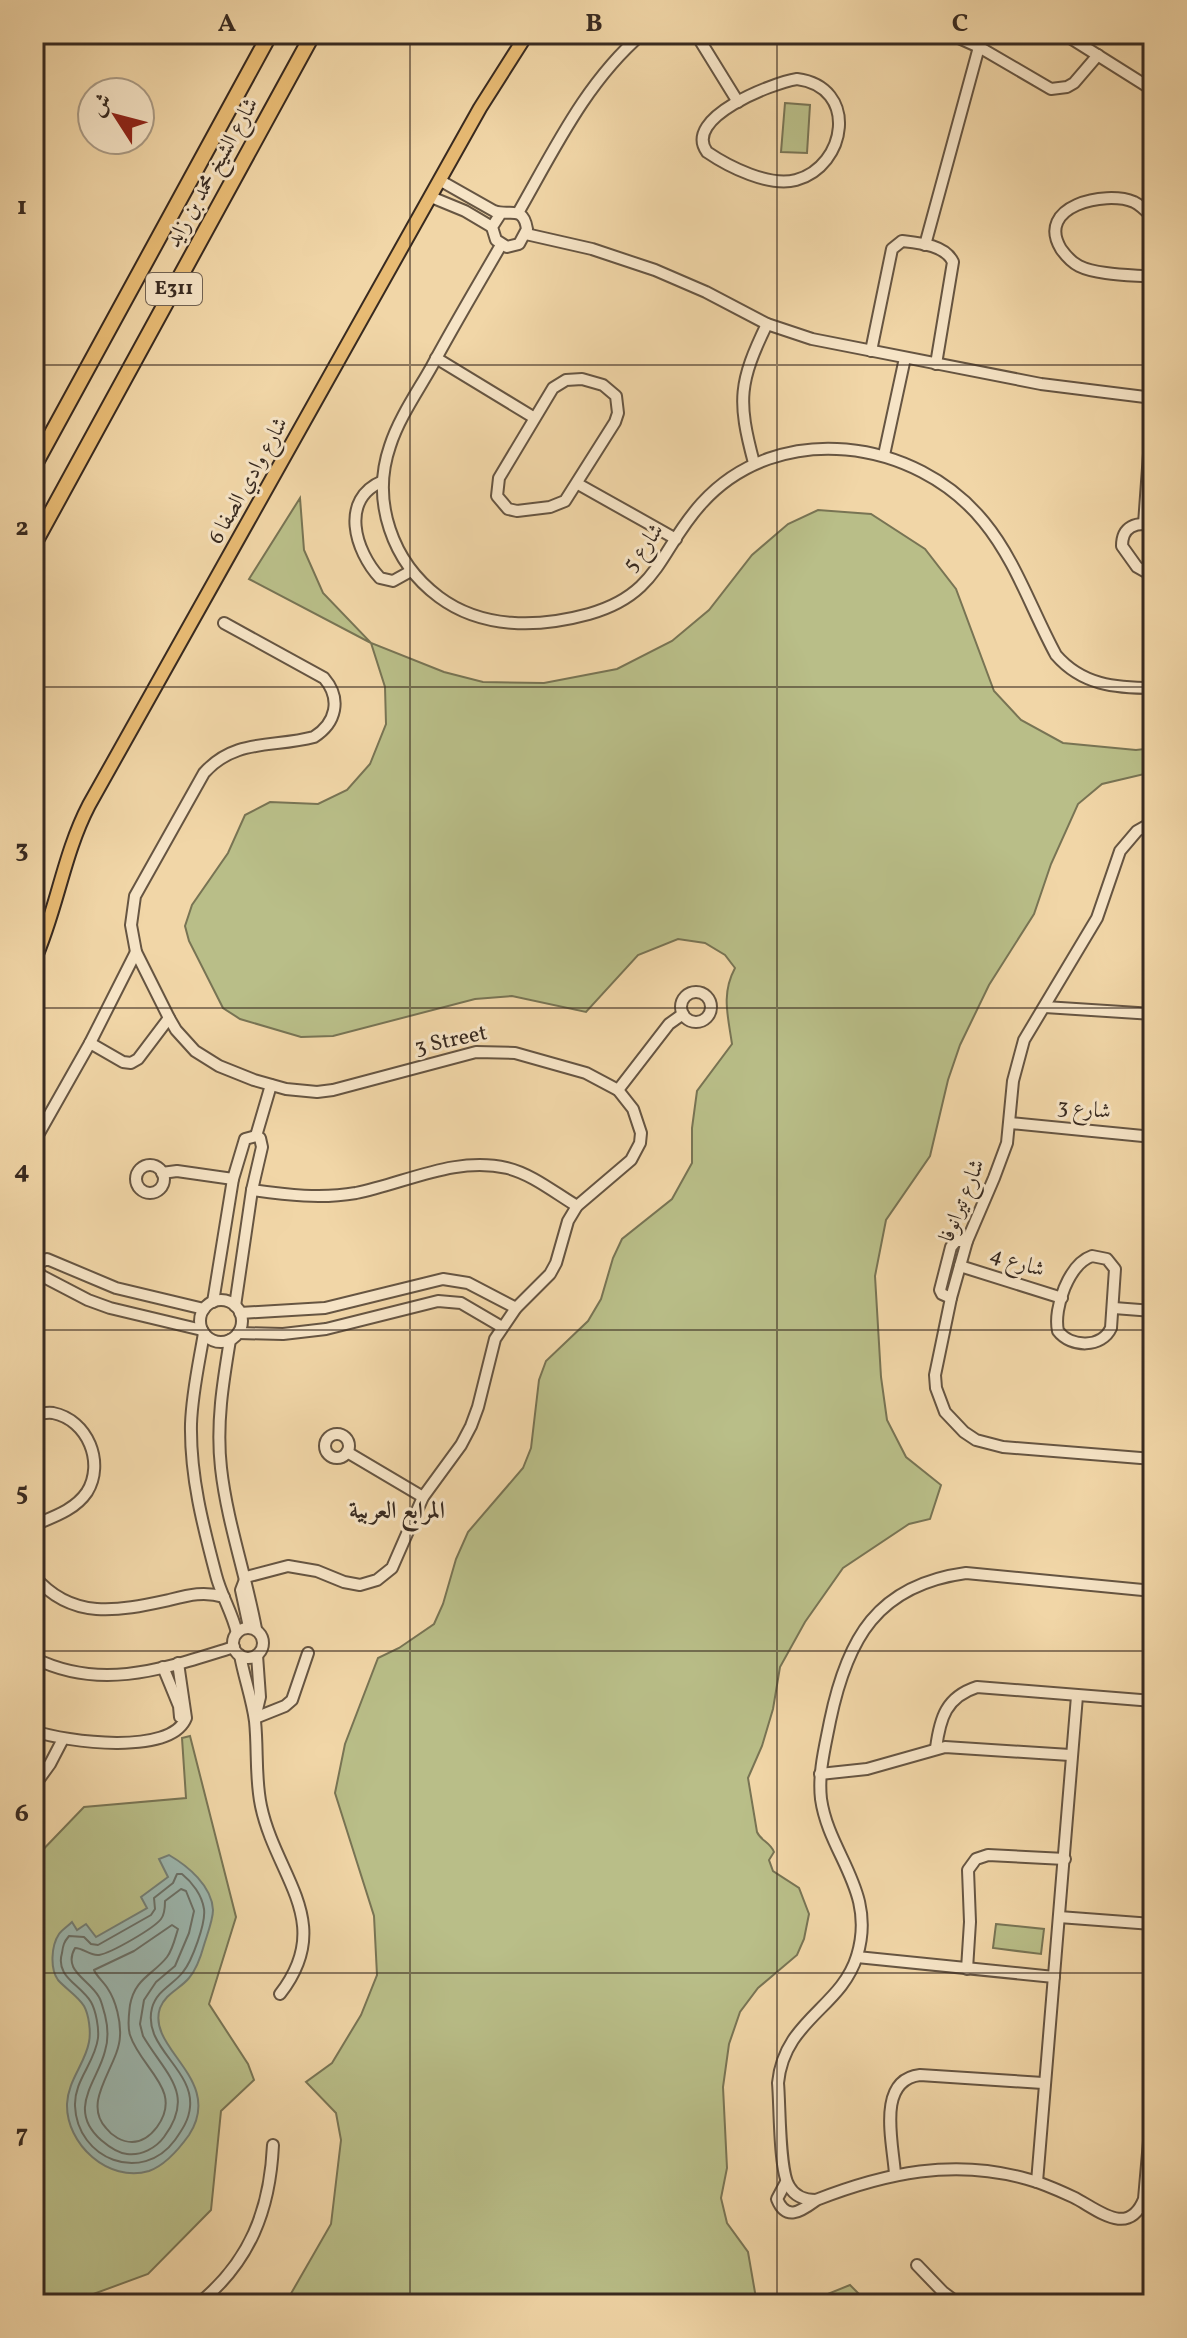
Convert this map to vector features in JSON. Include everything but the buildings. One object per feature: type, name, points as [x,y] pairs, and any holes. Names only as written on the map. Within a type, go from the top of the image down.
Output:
[{"type":"highway","name":"شارع الشيخ محمد بن زايد","points":[[34,466],[270,34]]},
{"type":"highway","name":"شارع الشيخ محمد بن زايد","points":[[34,544],[313,34]]},
{"type":"main road","name":"شارع وادي الصفا 6","points":[[34,961],[77,827],[480,108],[527,34]]},
{"type":"street","points":[[518,213],[592,87],[642,34]]},
{"type":"street","points":[[696,34],[738,102]]},
{"type":"street","points":[[950,34],[979,47],[1051,89],[1074,83],[1098,55]]},
{"type":"street","points":[[1064,34],[1153,90]]},
{"type":"street","points":[[925,245],[979,47]]},
{"type":"street","points":[[810,80],[821,86],[837,106],[839,119],[834,146],[828,157],[809,174],[784,182],[757,175],[714,157],[703,147],[703,133],[711,122],[738,102],[784,81],[810,80]]},
{"type":"street","points":[[441,181],[501,213],[518,213],[525,220],[526,234],[513,246],[501,245],[492,234],[492,227],[501,213]]},
{"type":"street","points":[[451,204],[459,190]]},
{"type":"street","points":[[1144,208],[1153,194]]},
{"type":"street","points":[[431,197],[476,216],[492,227]]},
{"type":"street","points":[[1153,218],[1144,208],[1129,201],[1099,198],[1075,205],[1059,219],[1057,240],[1068,258],[1083,268],[1153,277]]},
{"type":"street","points":[[476,216],[482,204]]},
{"type":"street","points":[[526,234],[592,249],[655,270],[767,324],[812,339],[1041,384],[1153,398],[1148,524],[1130,527],[1122,539],[1122,546],[1137,567],[1153,576]]},
{"type":"street","points":[[871,351],[892,249],[902,241],[925,245],[947,252],[953,262],[936,364]]},
{"type":"street","name":"شارع 5","points":[[501,245],[394,434],[383,481],[389,528],[411,571],[442,599],[479,618],[514,623],[552,621],[589,614],[630,597],[650,579],[703,502],[719,486],[754,463],[809,449],[836,448],[884,455],[941,483],[984,522],[1014,571],[1056,655],[1066,667],[1094,683],[1153,688]]},
{"type":"street","points":[[754,463],[743,418],[742,390],[749,362],[767,324]]},
{"type":"street","points":[[436,358],[533,417]]},
{"type":"street","points":[[884,455],[905,358]]},
{"type":"street","points":[[582,379],[603,385],[616,396],[618,413],[578,484],[571,496],[559,505],[517,511],[501,504],[497,496],[499,478],[553,388],[566,380],[582,379]]},
{"type":"street","points":[[383,481],[369,488],[359,500],[354,523],[358,539],[380,578],[393,581],[411,571]]},
{"type":"street","points":[[578,484],[676,539]]},
{"type":"street","name":"3 Street","points":[[224,623],[324,678],[331,686],[335,710],[324,730],[314,737],[237,749],[213,763],[204,773],[135,896],[131,925],[136,952],[169,1018],[185,1041],[206,1058],[236,1073],[302,1091],[333,1090],[489,1051],[515,1053],[570,1068],[618,1090]]},
{"type":"street","name":"شارع تيرانوفا","points":[[1153,822],[1137,831],[1120,851],[1097,918],[1024,1040],[1001,1163],[967,1241],[935,1375],[936,1388],[945,1412],[976,1440],[1003,1447],[1153,1459]]},
{"type":"street","points":[[34,1142],[90,1043],[136,952]]},
{"type":"street","points":[[1045,1007],[1153,1014]]},
{"type":"street","points":[[246,1577],[288,1566],[317,1571],[351,1584],[368,1584],[385,1575],[397,1559],[423,1497],[471,1426],[484,1386],[490,1353],[502,1327],[550,1274],[568,1221],[577,1206],[631,1160],[640,1143],[641,1133],[633,1109],[618,1090],[669,1024],[683,1014]]},
{"type":"street","points":[[90,1043],[123,1062],[131,1063],[138,1059],[169,1018]]},
{"type":"street","points":[[256,1136],[271,1085]]},
{"type":"street","name":"شارع 3","points":[[1010,1123],[1153,1137]]},
{"type":"street","points":[[256,1136],[245,1139],[233,1179],[209,1305],[200,1319],[203,1332],[193,1404],[192,1448],[198,1504],[216,1576],[237,1633],[237,1651],[255,1718],[256,1770],[262,1811],[272,1843],[297,1894],[304,1926],[303,1948],[298,1963],[280,1994]]},
{"type":"street","points":[[34,1658],[64,1671],[101,1677],[142,1672],[237,1651],[250,1658],[262,1649],[263,1642],[252,1628],[241,1590],[246,1577],[228,1510],[219,1446],[220,1403],[234,1336],[241,1327],[238,1309],[252,1190],[262,1147],[260,1138],[256,1136]]},
{"type":"street","points":[[252,1190],[309,1196],[344,1195],[434,1171],[492,1166],[517,1171],[577,1206]]},
{"type":"street","points":[[162,1173],[177,1171],[233,1179]]},
{"type":"street","points":[[951,1298],[942,1294],[940,1287],[951,1247],[956,1241],[967,1241]]},
{"type":"street","points":[[1092,1256],[1100,1256],[1115,1269],[1111,1328],[1104,1338],[1092,1343],[1072,1341],[1058,1331],[1057,1318],[1062,1298],[1078,1263],[1092,1256]]},
{"type":"street","points":[[502,1327],[468,1306],[445,1301],[326,1329],[234,1336],[217,1341],[203,1332],[132,1315],[88,1300],[42,1276],[37,1271],[36,1263],[47,1259],[126,1292],[209,1305],[225,1300],[238,1309],[325,1308],[443,1279],[468,1283],[516,1308]]},
{"type":"street","name":"شارع 4","points":[[960,1266],[1062,1298]]},
{"type":"street","points":[[1114,1308],[1153,1311]]},
{"type":"street","points":[[34,1414],[52,1413],[67,1418],[86,1436],[95,1459],[87,1492],[76,1505],[34,1525]]},
{"type":"street","points":[[347,1452],[423,1497]]},
{"type":"street","points":[[1153,1591],[966,1573],[938,1577],[912,1587],[888,1602],[854,1646],[834,1703],[820,1774],[825,1816],[858,1896],[857,1957],[846,1978],[790,2042],[780,2068],[778,2083],[786,2182],[795,2194],[816,2200],[895,2174],[956,2168],[1037,2182],[1076,2198],[1114,2219],[1129,2217],[1144,2199],[1153,2095]]},
{"type":"street","points":[[34,1576],[62,1600],[97,1610],[132,1608],[200,1592],[224,1597]]},
{"type":"street","points":[[200,1592],[216,1576]]},
{"type":"street","points":[[237,1633],[252,1628]]},
{"type":"street","points":[[255,1718],[292,1700],[308,1653]]},
{"type":"street","points":[[255,1718],[260,1697],[257,1655]]},
{"type":"street","points":[[34,1731],[63,1739],[107,1743],[152,1740],[173,1735],[184,1725],[186,1718],[178,1663]]},
{"type":"street","points":[[152,1740],[172,1731],[180,1719],[179,1706],[163,1667]]},
{"type":"street","points":[[243,1672],[259,1670]]},
{"type":"street","points":[[936,1748],[943,1714],[957,1696],[966,1691],[988,1687],[1153,1701]]},
{"type":"street","points":[[1037,2182],[1077,1696]]},
{"type":"street","points":[[34,1786],[63,1739]]},
{"type":"street","points":[[820,1774],[867,1769],[936,1748],[1070,1755]]},
{"type":"street","points":[[967,1969],[970,1922],[968,1877],[971,1864],[988,1855],[1065,1859]]},
{"type":"street","points":[[1059,1917],[1153,1925]]},
{"type":"street","points":[[857,1957],[1054,1977]]},
{"type":"street","points":[[895,2174],[891,2103],[894,2091],[902,2081],[920,2075],[1043,2083]]},
{"type":"street","points":[[198,2304],[232,2270],[255,2233],[269,2192],[273,2145]]},
{"type":"street","points":[[786,2182],[777,2199],[789,2213],[799,2213],[816,2200]]},
{"type":"street","points":[[917,2265],[959,2304]]},
{"type":"green space","points":[[785,103],[810,105],[807,153],[781,152]]},
{"type":"green space","points":[[300,498],[304,550],[323,593],[371,643],[249,579]]},
{"type":"green space","points":[[818,510],[871,514],[925,549],[956,589],[994,691],[1021,720],[1063,743],[1136,750],[1153,748],[1153,772],[1102,784],[1078,804],[1051,864],[1034,914],[989,985],[960,1045],[948,1080],[930,1156],[886,1220],[875,1276],[881,1377],[887,1420],[906,1457],[941,1485],[930,1519],[909,1524],[843,1568],[805,1622],[780,1667],[773,1709],[748,1778],[757,1832],[774,1852],[769,1860],[773,1871],[799,1888],[809,1914],[797,1955],[758,1988],[740,2012],[729,2044],[723,2087],[727,2168],[721,2198],[727,2223],[748,2252],[757,2304],[285,2304],[331,2224],[341,2140],[336,2113],[306,2082],[332,2063],[361,2015],[377,1975],[374,1916],[335,1793],[345,1744],[378,1658],[434,1624],[468,1532],[523,1468],[531,1448],[539,1380],[546,1361],[588,1321],[601,1299],[622,1239],[672,1199],[692,1163],[692,1128],[697,1091],[732,1044],[727,996],[735,968],[725,955],[705,943],[678,939],[638,955],[586,1012],[512,996],[475,999],[333,1036],[301,1037],[240,1019],[223,1008],[189,941],[185,926],[192,905],[228,853],[245,815],[270,802],[318,804],[347,790],[370,764],[386,724],[385,687],[371,643],[444,672],[483,682],[544,683],[617,669],[672,641],[709,610],[752,555],[788,524]]},
{"type":"green space","points":[[190,1736],[236,1917],[209,2004],[248,2064],[254,2080],[221,2111],[211,2210],[148,2274],[66,2304],[34,2304],[34,1859],[84,1807],[186,1798],[182,1738]]},
{"type":"green space","points":[[996,1924],[1044,1929],[1041,1954],[993,1948]]},
{"type":"green space","points":[[850,2285],[869,2304],[803,2304]]},
{"type":"water","points":[[169,1855],[191,1871],[204,1885],[212,1901],[210,1928],[200,1958],[189,1978],[163,2003],[159,2023],[164,2037],[192,2081],[198,2097],[198,2115],[189,2135],[161,2165],[149,2171],[119,2171],[92,2157],[74,2133],[69,2119],[68,2095],[87,2050],[90,2029],[84,2006],[55,1975],[53,1951],[59,1934],[72,1922],[77,1930],[86,1924],[96,1937],[147,1908],[141,1897],[168,1877],[159,1859]]},
{"type":"district","name":"المرابع العربية","points":[[397,1512]]}]
